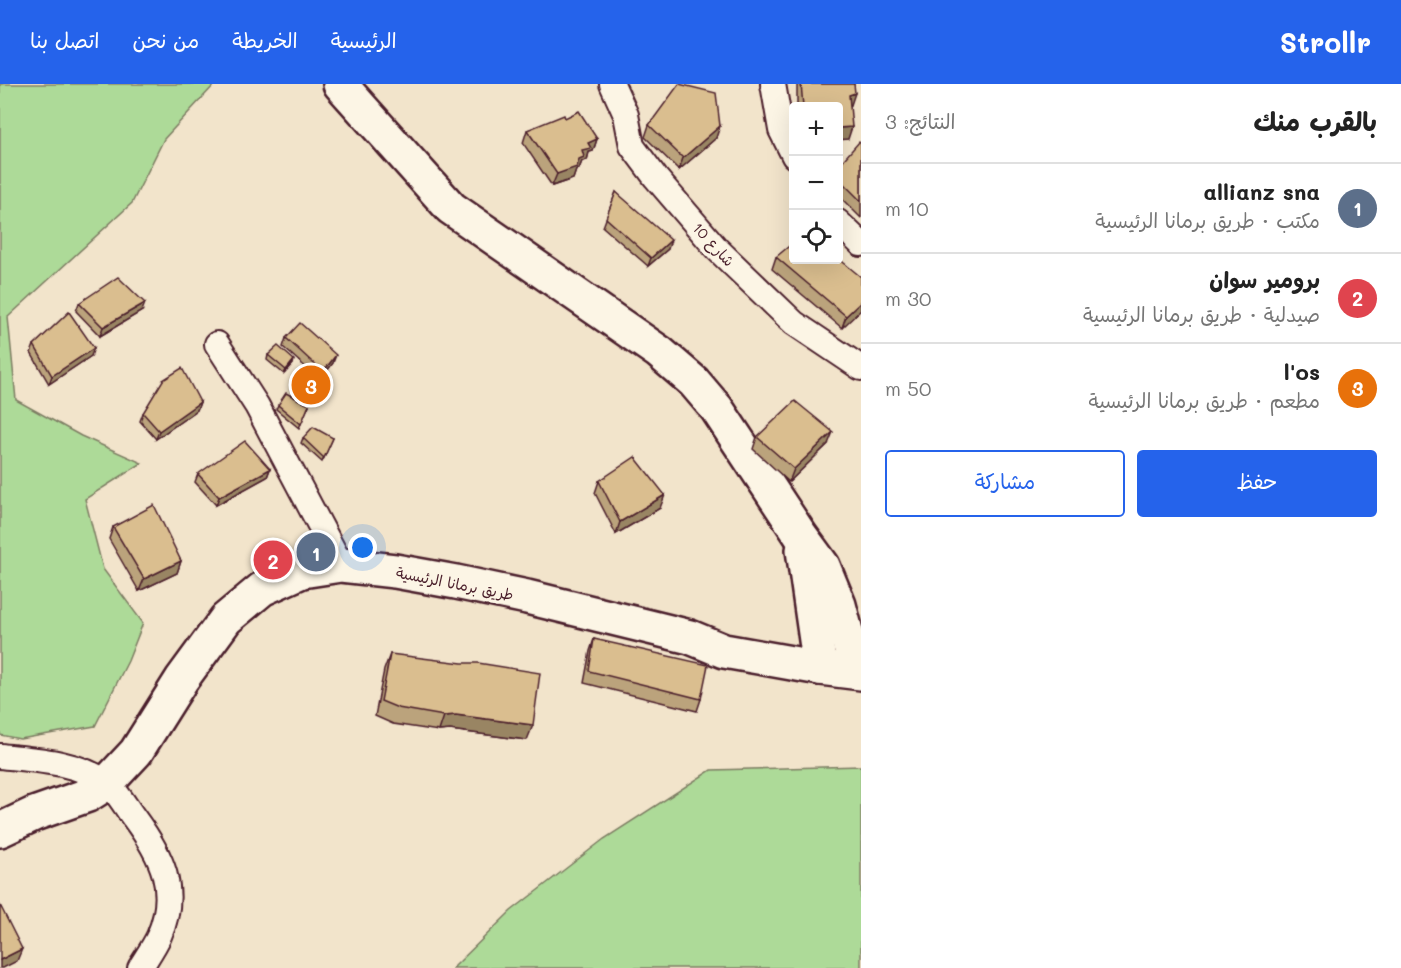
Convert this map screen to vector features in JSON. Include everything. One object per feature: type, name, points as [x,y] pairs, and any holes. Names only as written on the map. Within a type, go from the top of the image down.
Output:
[{"type":"main road","points":[[340,84],[452,208],[658,352],[694,382],[723,417],[801,536],[844,662]]},
{"type":"main road","name":"طريق برمانا الرئيسية","points":[[0,830],[34,814],[88,795],[107,783],[136,752],[182,679],[226,619],[262,589],[302,571],[341,566],[395,571],[456,582],[690,637],[730,634],[844,662]]},
{"type":"street","name":"شارع 10","points":[[612,84],[626,115],[632,146],[656,178],[717,249],[794,322],[861,368]]},
{"type":"street","points":[[772,84],[781,130],[789,146]]},
{"type":"street","points":[[843,227],[861,244]]},
{"type":"street","points":[[217,345],[258,406],[341,566]]},
{"type":"street","points":[[0,756],[62,763],[107,783],[143,831],[167,876],[168,899],[159,937],[140,968]]},
{"type":"green space","points":[[0,84],[215,84],[164,139],[132,203],[8,317],[16,400],[81,436],[142,463],[85,499],[103,569],[143,623],[128,661],[95,726],[20,739],[0,735]]},
{"type":"green space","points":[[861,766],[861,968],[453,968],[511,911],[604,839],[711,770]]},
{"type":"building","points":[[679,84],[716,93],[720,126],[683,158],[649,125]]},
{"type":"building","points":[[801,84],[854,84],[855,93],[849,95],[852,127],[843,128],[843,102],[803,102]]},
{"type":"building","points":[[579,111],[597,139],[588,143],[591,148],[582,150],[584,157],[579,159],[577,167],[557,174],[527,130]]},
{"type":"building","points":[[859,142],[861,144],[861,201],[843,183],[843,160]]},
{"type":"building","points":[[616,192],[671,240],[651,258],[606,218]]},
{"type":"building","points":[[789,246],[789,264],[843,264],[843,262],[861,277],[861,302],[846,316],[776,257]]},
{"type":"building","points":[[118,277],[145,303],[103,327],[79,303]]},
{"type":"building","points":[[69,312],[94,348],[52,376],[34,345]]},
{"type":"building","points":[[300,323],[336,355],[323,372],[286,338]]},
{"type":"building","points":[[278,346],[294,360],[286,370],[268,355]]},
{"type":"building","points":[[182,368],[200,402],[159,431],[143,413],[163,380]]},
{"type":"building","points":[[286,393],[309,405],[301,424],[278,405]]},
{"type":"building","points":[[795,401],[833,432],[794,469],[757,437]]},
{"type":"building","points":[[313,427],[333,438],[324,458],[303,438]]},
{"type":"building","points":[[245,441],[270,469],[219,497],[198,474]]},
{"type":"building","points":[[635,457],[665,495],[620,522],[599,481]]},
{"type":"building","points":[[154,505],[181,561],[144,579],[113,527]]},
{"type":"building","points":[[594,639],[708,665],[701,699],[589,671]]},
{"type":"building","points":[[390,654],[478,663],[540,673],[533,725],[456,715],[444,716],[398,708],[381,701]]},
{"type":"building","points":[[0,905],[22,949],[0,960]]},
{"type":"place","name":"l'os","points":[[311,385]]},
{"type":"place","name":"allianz sna","points":[[316,552]]},
{"type":"place","name":"برومير سوان","points":[[273,560]]}]
